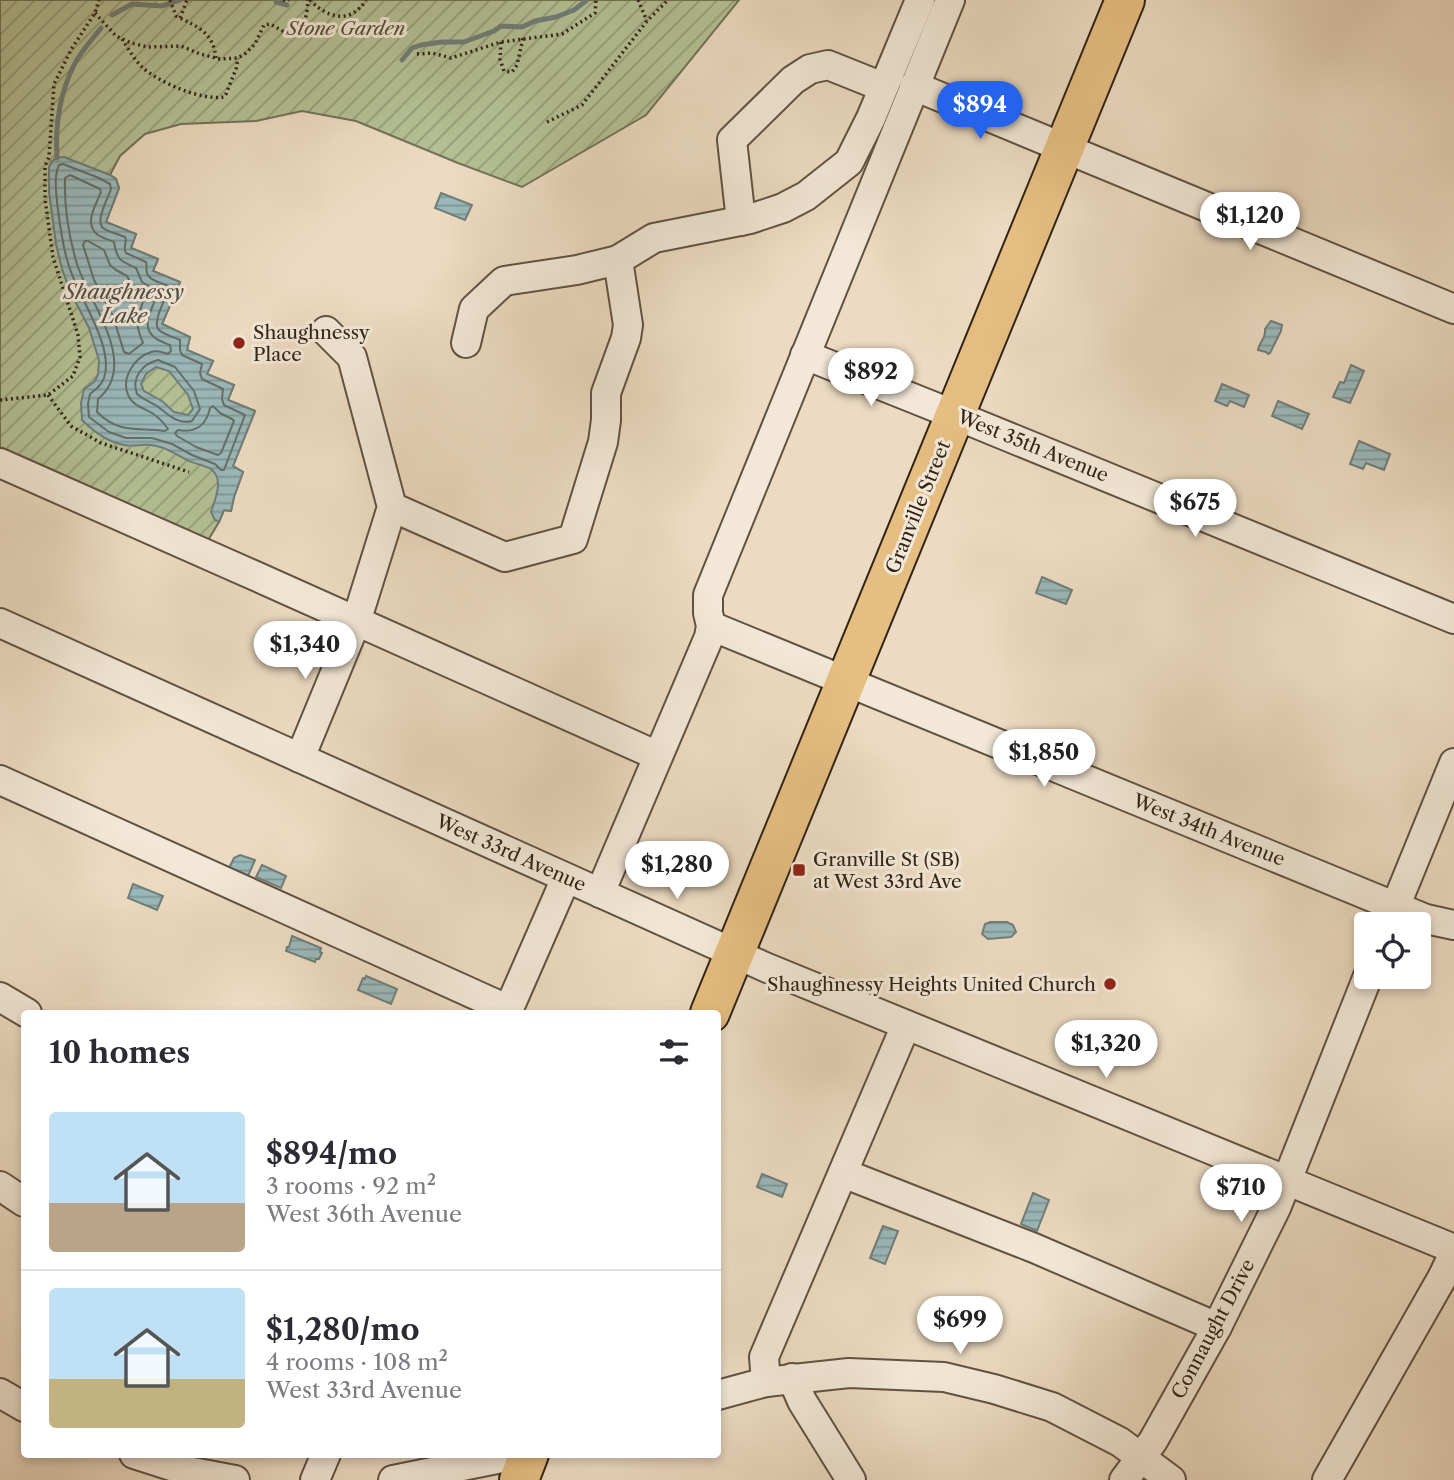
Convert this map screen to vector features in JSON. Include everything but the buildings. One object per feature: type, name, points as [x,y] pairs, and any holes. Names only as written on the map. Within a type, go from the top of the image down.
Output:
[{"type":"highway","name":"Granville Street","points":[[711,1010],[1125,0]]},
{"type":"highway","points":[[519,1480],[528,1458]]},
{"type":"street","points":[[466,343],[474,309],[505,281],[577,270],[618,260],[654,238],[741,221],[783,208],[806,196],[849,162],[920,0]]},
{"type":"street","points":[[600,893],[709,637],[711,626],[708,595],[950,0]]},
{"type":"street","points":[[741,221],[732,141],[793,80],[810,69],[828,65],[883,87]]},
{"type":"street","points":[[914,86],[1454,309]]},
{"type":"street","points":[[392,507],[505,557],[573,539],[603,442],[606,393],[626,338],[628,325],[618,260]]},
{"type":"street","points":[[300,758],[356,622],[392,507],[352,357],[326,331]]},
{"type":"street","name":"West 35th Avenue","points":[[805,355],[1454,619]]},
{"type":"street","points":[[0,463],[658,756]]},
{"type":"street","name":"West 33rd Avenue","points":[[0,623],[735,953],[1454,1251]]},
{"type":"street","name":"West 34th Avenue","points":[[711,626],[846,681],[1385,912]]},
{"type":"street","points":[[1393,912],[1454,763]]},
{"type":"street","points":[[0,780],[504,1010]]},
{"type":"street","points":[[509,1010],[566,878]]},
{"type":"street","name":"West 34th Avenue","points":[[1431,920],[1454,925]]},
{"type":"street","name":"Connaught Drive","points":[[1124,1480],[1153,1441],[1217,1327],[1276,1208],[1363,989]]},
{"type":"street","points":[[0,997],[22,1010]]},
{"type":"street","points":[[852,1480],[802,1401],[779,1380],[764,1357],[906,1025]]},
{"type":"street","points":[[844,1173],[1034,1248],[1217,1327]]},
{"type":"street","points":[[0,1186],[21,1200]]},
{"type":"street","points":[[1327,1480],[1443,1278],[1454,1251]]},
{"type":"street","points":[[721,1394],[779,1380],[849,1373],[944,1377],[1052,1407],[1120,1442],[1171,1480]]},
{"type":"street","points":[[0,1393],[21,1405]]},
{"type":"street","points":[[146,1458],[187,1471],[235,1480]]},
{"type":"street","points":[[315,1480],[324,1458]]},
{"type":"street","points":[[393,1480],[498,1458]]},
{"type":"path","points":[[0,400],[48,395],[73,376],[80,357],[78,335],[53,257],[45,199],[45,166],[49,156],[54,84],[72,48],[95,13],[99,0]]},
{"type":"path","points":[[180,18],[187,0]]},
{"type":"path","points":[[283,0],[289,0]]},
{"type":"path","points":[[121,39],[148,47],[181,46],[216,58],[238,58],[255,44],[264,25],[270,24],[283,32],[292,33],[301,29],[309,0]]},
{"type":"path","points":[[309,0],[317,8],[335,16],[352,15],[366,0]]},
{"type":"path","points":[[417,54],[432,53],[451,58],[501,42],[562,34],[595,13],[596,0]]},
{"type":"path","points":[[638,0],[647,21]]},
{"type":"path","points":[[547,122],[582,105],[647,21],[668,0]]},
{"type":"path","points":[[170,2],[176,16],[211,37],[216,58]]},
{"type":"path","points":[[95,13],[121,39],[139,64],[155,76],[202,95],[224,97],[238,58]]},
{"type":"path","points":[[501,42],[500,59],[503,71],[512,72],[517,65],[523,38]]},
{"type":"path","points":[[48,395],[71,426],[101,443],[189,472]]},
{"type":"green space","name":"Stone Garden","points":[[0,0],[739,0],[646,115],[522,187],[356,121],[302,111],[256,121],[181,124],[145,134],[120,156],[110,175],[116,179],[119,188],[106,222],[136,234],[131,248],[158,259],[153,271],[180,282],[162,324],[190,337],[187,350],[213,361],[207,374],[234,385],[228,400],[255,411],[233,466],[243,472],[231,511],[224,510],[207,542],[0,447]]},
{"type":"water","name":"Shaughnessy Lake","points":[[64,157],[116,179],[119,188],[106,222],[136,234],[131,248],[158,259],[153,271],[180,282],[162,324],[190,337],[187,350],[213,361],[207,374],[234,385],[228,400],[255,411],[233,466],[243,472],[231,511],[224,510],[219,522],[211,512],[218,485],[216,474],[212,470],[160,447],[127,446],[112,441],[82,420],[84,389],[94,382],[98,375],[99,360],[89,328],[70,291],[56,244],[49,192],[49,167],[57,158]],"holes":[[[156,367],[169,371],[188,395],[193,409],[188,415],[174,412],[162,401],[144,391],[141,384],[146,374]]]},
{"type":"water","points":[[441,193],[472,205],[465,220],[435,208]]},
{"type":"water","points":[[1271,321],[1282,325],[1268,354],[1258,350],[1265,329]]},
{"type":"water","points":[[1351,365],[1364,371],[1350,403],[1333,397],[1340,382],[1344,383]]},
{"type":"water","points":[[1222,384],[1249,395],[1244,407],[1230,401],[1227,406],[1215,401]]},
{"type":"water","points":[[1278,401],[1309,414],[1302,429],[1272,416]]},
{"type":"water","points":[[1359,441],[1390,454],[1384,470],[1366,463],[1363,469],[1350,464]]},
{"type":"water","points":[[1042,577],[1072,590],[1066,604],[1036,593]]},
{"type":"water","points":[[240,855],[255,860],[248,876],[229,868],[234,858]]},
{"type":"water","points":[[262,865],[286,876],[281,888],[256,877]]},
{"type":"water","points":[[133,884],[163,896],[157,910],[128,898]]},
{"type":"water","points":[[1007,922],[1013,925],[1016,932],[1011,937],[988,939],[982,934],[985,924]]},
{"type":"water","points":[[292,936],[321,948],[319,959],[315,962],[286,951]]},
{"type":"water","points":[[366,976],[397,989],[391,1004],[358,990]]},
{"type":"water","points":[[762,1174],[787,1184],[782,1197],[757,1187]]},
{"type":"water","points":[[1033,1193],[1049,1200],[1037,1231],[1021,1224]]},
{"type":"water","points":[[883,1226],[898,1231],[885,1264],[870,1258]]},
{"type":"waterway","points":[[112,15],[132,4],[162,6],[180,0]]},
{"type":"waterway","points":[[402,60],[412,48],[421,45],[464,42],[501,26],[522,27],[574,10],[587,0]]},
{"type":"waterway","points":[[276,2],[287,5]]},
{"type":"waterway","points":[[57,158],[58,122],[65,87],[83,50],[101,28]]},
{"type":"place","name":"Shaughnessy Place","points":[[239,343]]},
{"type":"place","name":"Granville St (SB) at West 33rd Ave","points":[[799,870]]},
{"type":"place","name":"Shaughnessy Heights United Church","points":[[1110,984]]}]
